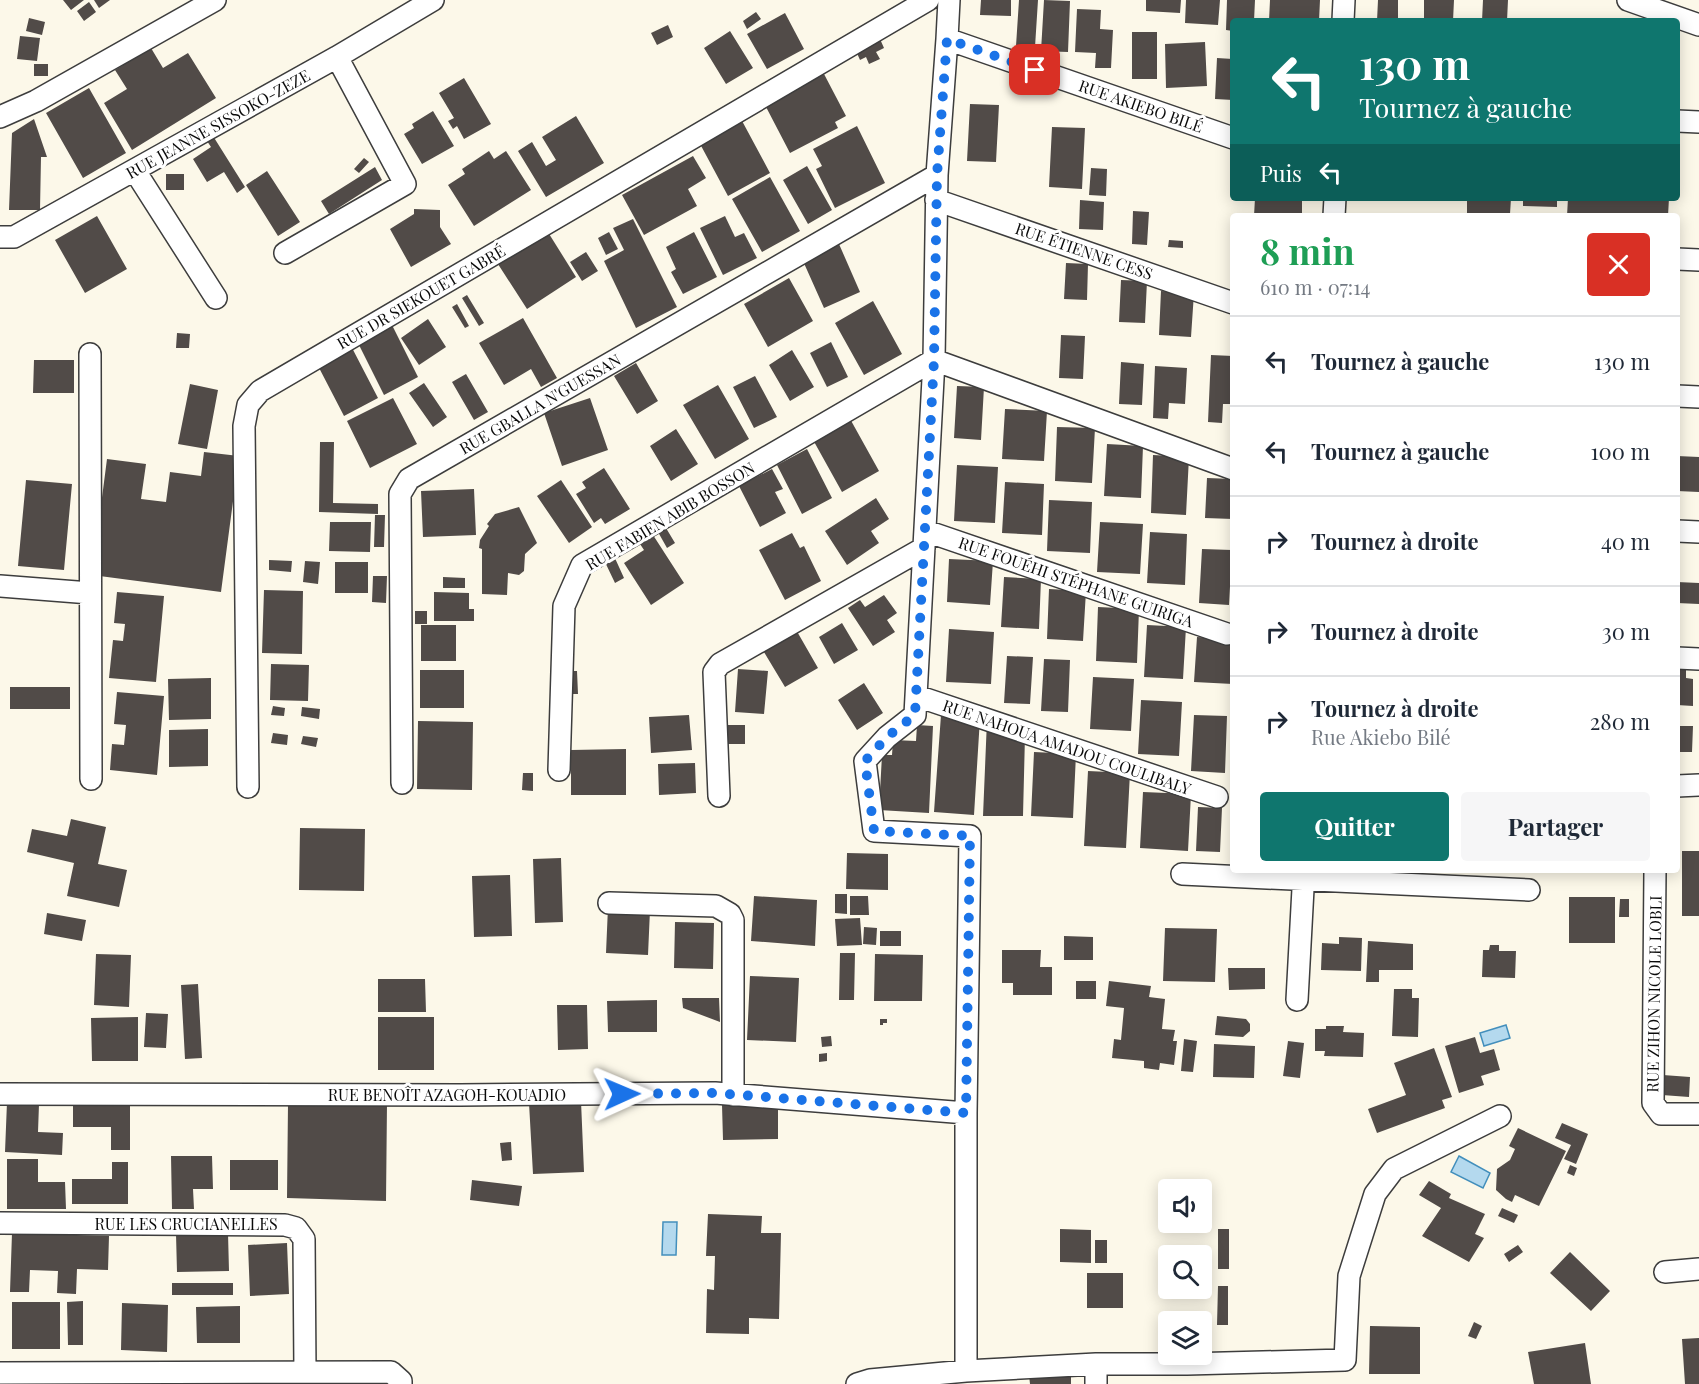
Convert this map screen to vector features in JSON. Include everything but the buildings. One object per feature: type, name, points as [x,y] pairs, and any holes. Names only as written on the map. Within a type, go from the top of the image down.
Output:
[{"type":"street","points":[[0,117],[36,101],[215,0]]},
{"type":"street","name":"RUE JEANNE SISSOKO-ZEZE","points":[[0,237],[15,237],[337,57],[433,0]]},
{"type":"street","name":"RUE DR SIEKOUET GABRÉ","points":[[248,787],[244,426],[248,405],[260,391],[928,0]]},
{"type":"street","points":[[948,0],[937,175],[934,360],[915,715],[887,737],[865,761],[874,831],[970,836],[966,1113],[966,1371]]},
{"type":"street","points":[[1343,18],[1344,0]]},
{"type":"street","points":[[1628,0],[1699,24]]},
{"type":"street","name":"RUE AKIEBO BILÉ","points":[[947,39],[1230,137]]},
{"type":"street","points":[[285,253],[405,184],[337,57]]},
{"type":"street","points":[[1680,121],[1699,122]]},
{"type":"street","points":[[135,171],[216,298]]},
{"type":"street","name":"RUE GBALLA N'GUESSAN","points":[[402,783],[400,494],[409,479],[937,175]]},
{"type":"street","name":"RUE ÉTIENNE CESS","points":[[936,200],[1230,302]]},
{"type":"street","points":[[1680,259],[1699,260]]},
{"type":"street","points":[[90,354],[91,779]]},
{"type":"street","points":[[934,360],[1230,468]]},
{"type":"street","name":"RUE FABIEN ABIB BOSSON","points":[[559,770],[564,606],[582,566],[934,360]]},
{"type":"street","points":[[1680,396],[1699,397]]},
{"type":"street","points":[[1680,531],[1699,532]]},
{"type":"street","points":[[719,795],[714,672],[720,664],[925,540]]},
{"type":"street","name":"RUE FOUÉHI STÉPHANE GUIRIGA","points":[[925,540],[1227,634]]},
{"type":"street","points":[[0,586],[90,593]]},
{"type":"street","points":[[1680,658],[1699,659]]},
{"type":"street","name":"RUE NAHOUA AMADOU COULIBALY","points":[[917,696],[1217,797]]},
{"type":"street","points":[[1680,786],[1699,785]]},
{"type":"street","name":"RUE ZIHON NICOLE LOBLI","points":[[1655,873],[1653,1103],[1661,1114],[1699,1114]]},
{"type":"street","points":[[1182,874],[1304,875],[1529,890]]},
{"type":"street","points":[[1298,1000],[1304,875]]},
{"type":"street","points":[[609,903],[716,906],[730,914],[733,920],[733,1095]]},
{"type":"street","name":"RUE BENOÎT AZAGOH-KOUADIO","points":[[0,1094],[715,1093],[966,1113]]},
{"type":"street","points":[[857,1384],[870,1380],[966,1371],[1096,1374],[1187,1364],[1345,1360],[1349,1276],[1375,1194],[1394,1169],[1500,1116]]},
{"type":"street","name":"RUE LES CRUCIANELLES","points":[[0,1223],[285,1225],[296,1228],[304,1239],[305,1372]]},
{"type":"street","points":[[1665,1272],[1699,1269]]},
{"type":"street","points":[[0,1373],[391,1372],[401,1381],[401,1384]]},
{"type":"water","points":[[1506,1025],[1510,1038],[1484,1046],[1480,1033]]},
{"type":"water","points":[[1459,1156],[1490,1173],[1483,1188],[1451,1172]]},
{"type":"water","points":[[663,1222],[677,1222],[676,1255],[662,1255]]},
{"type":"route","points":[[622,1094],[715,1093],[966,1113],[970,836],[874,831],[865,761],[887,737],[915,715],[934,360],[937,175],[947,39],[1035,70]]}]
